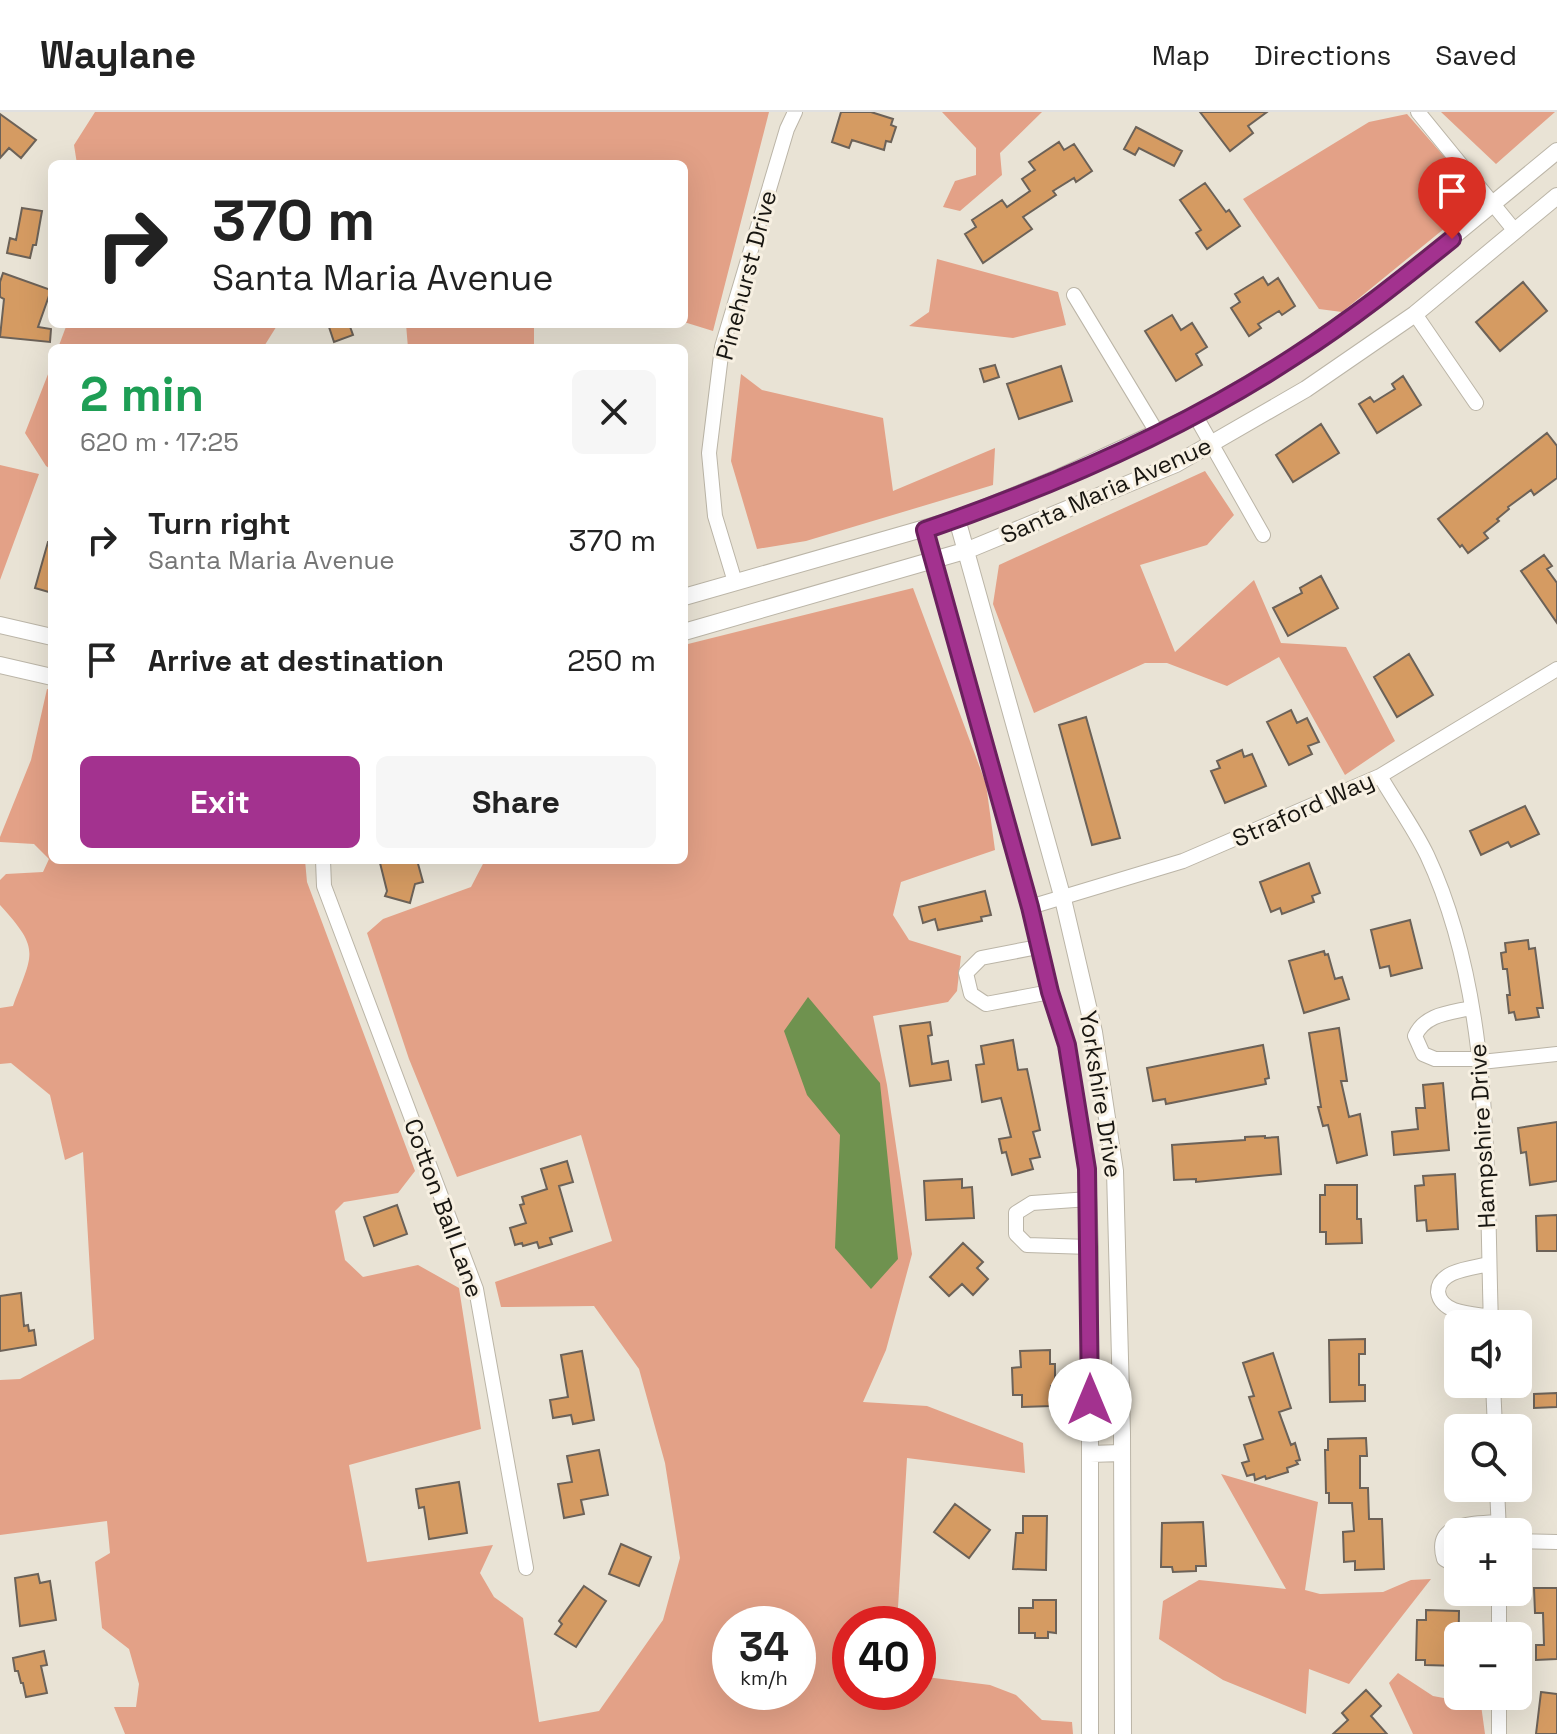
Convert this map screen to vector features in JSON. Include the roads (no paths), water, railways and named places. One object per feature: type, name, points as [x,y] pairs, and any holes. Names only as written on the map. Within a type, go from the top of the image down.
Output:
[{"type":"street","name":"Pinehurst Drive","points":[[735,582],[715,516],[709,453],[722,347],[787,129],[795,112]]},
{"type":"street","points":[[1418,112],[1515,231]]},
{"type":"street","name":"Santa Maria Avenue","points":[[688,596],[957,519],[1158,434],[1294,357],[1388,290],[1557,151]]},
{"type":"street","name":"Santa Maria Avenue","points":[[688,628],[968,550],[1176,464],[1306,389],[1415,314],[1557,196]]},
{"type":"street","points":[[1074,295],[1158,434]]},
{"type":"street","points":[[1415,314],[1476,403]]},
{"type":"street","points":[[1195,415],[1263,535]]},
{"type":"street","name":"Yorkshire Drive","points":[[957,519],[1063,899],[1094,1032],[1115,1171],[1123,1734]]},
{"type":"street","name":"Yorkshire Drive","points":[[925,530],[1067,1045],[1087,1169],[1090,1247],[1090,1734]]},
{"type":"street","points":[[0,625],[48,636]]},
{"type":"street","points":[[0,665],[48,676]]},
{"type":"street","name":"Straford Way","points":[[1030,907],[1183,861],[1380,776],[1557,669]]},
{"type":"street","name":"Hampshire Drive","points":[[1380,776],[1426,854],[1456,934],[1481,1060],[1491,1310]]},
{"type":"street","name":"Cotton Ball Lane","points":[[323,864],[324,886],[476,1289],[526,1568]]},
{"type":"street","points":[[1038,947],[981,958],[966,973],[971,994],[986,1004],[1050,992]]},
{"type":"street","points":[[1471,1008],[1429,1018],[1420,1026],[1415,1036],[1423,1054],[1435,1059],[1481,1060],[1557,1054]]},
{"type":"street","points":[[1089,1199],[1032,1203],[1016,1213],[1016,1234],[1027,1245],[1090,1247]]},
{"type":"street","points":[[1455,1310],[1444,1305],[1439,1297],[1441,1281],[1451,1274],[1489,1264]]},
{"type":"street","points":[[1090,1454],[1121,1453]]},
{"type":"street","points":[[1444,1535],[1440,1547],[1444,1559]]},
{"type":"street","points":[[1532,1541],[1557,1542]]},
{"type":"street","points":[[1499,1710],[1499,1734]]}]
